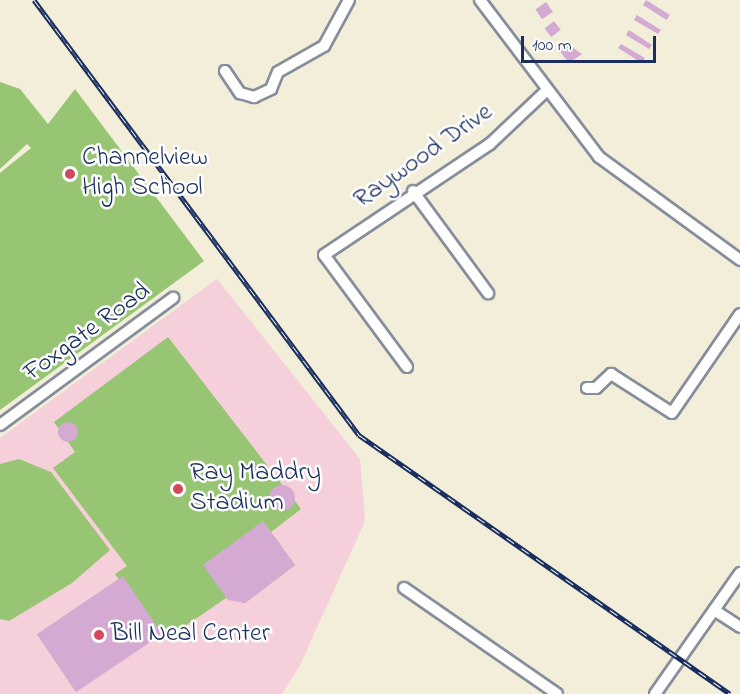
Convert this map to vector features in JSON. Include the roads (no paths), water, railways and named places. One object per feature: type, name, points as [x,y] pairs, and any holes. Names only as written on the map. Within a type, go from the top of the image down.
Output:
[{"type":"street","points":[[225,70],[240,93],[254,97],[271,89],[278,72],[324,46],[349,0]]},
{"type":"street","points":[[480,0],[546,91],[599,157],[740,260]]},
{"type":"street","name":"Raywood Drive","points":[[407,367],[324,255],[413,191],[490,144],[546,91]]},
{"type":"street","points":[[413,191],[488,293]]},
{"type":"street","name":"Foxgate Road","points":[[0,425],[173,298]]},
{"type":"street","points":[[587,388],[596,388],[611,374],[672,413],[740,314]]},
{"type":"street","points":[[655,694],[740,573]]},
{"type":"street","points":[[404,588],[557,694]]},
{"type":"street","points":[[714,610],[740,627]]},
{"type":"railway","points":[[34,0],[359,435],[730,694]]},
{"type":"place","name":"Channelview High School","points":[[70,174]]},
{"type":"place","name":"Ray Maddry Stadium","points":[[178,489]]},
{"type":"place","name":"Bill Neal Center","points":[[99,635]]}]
